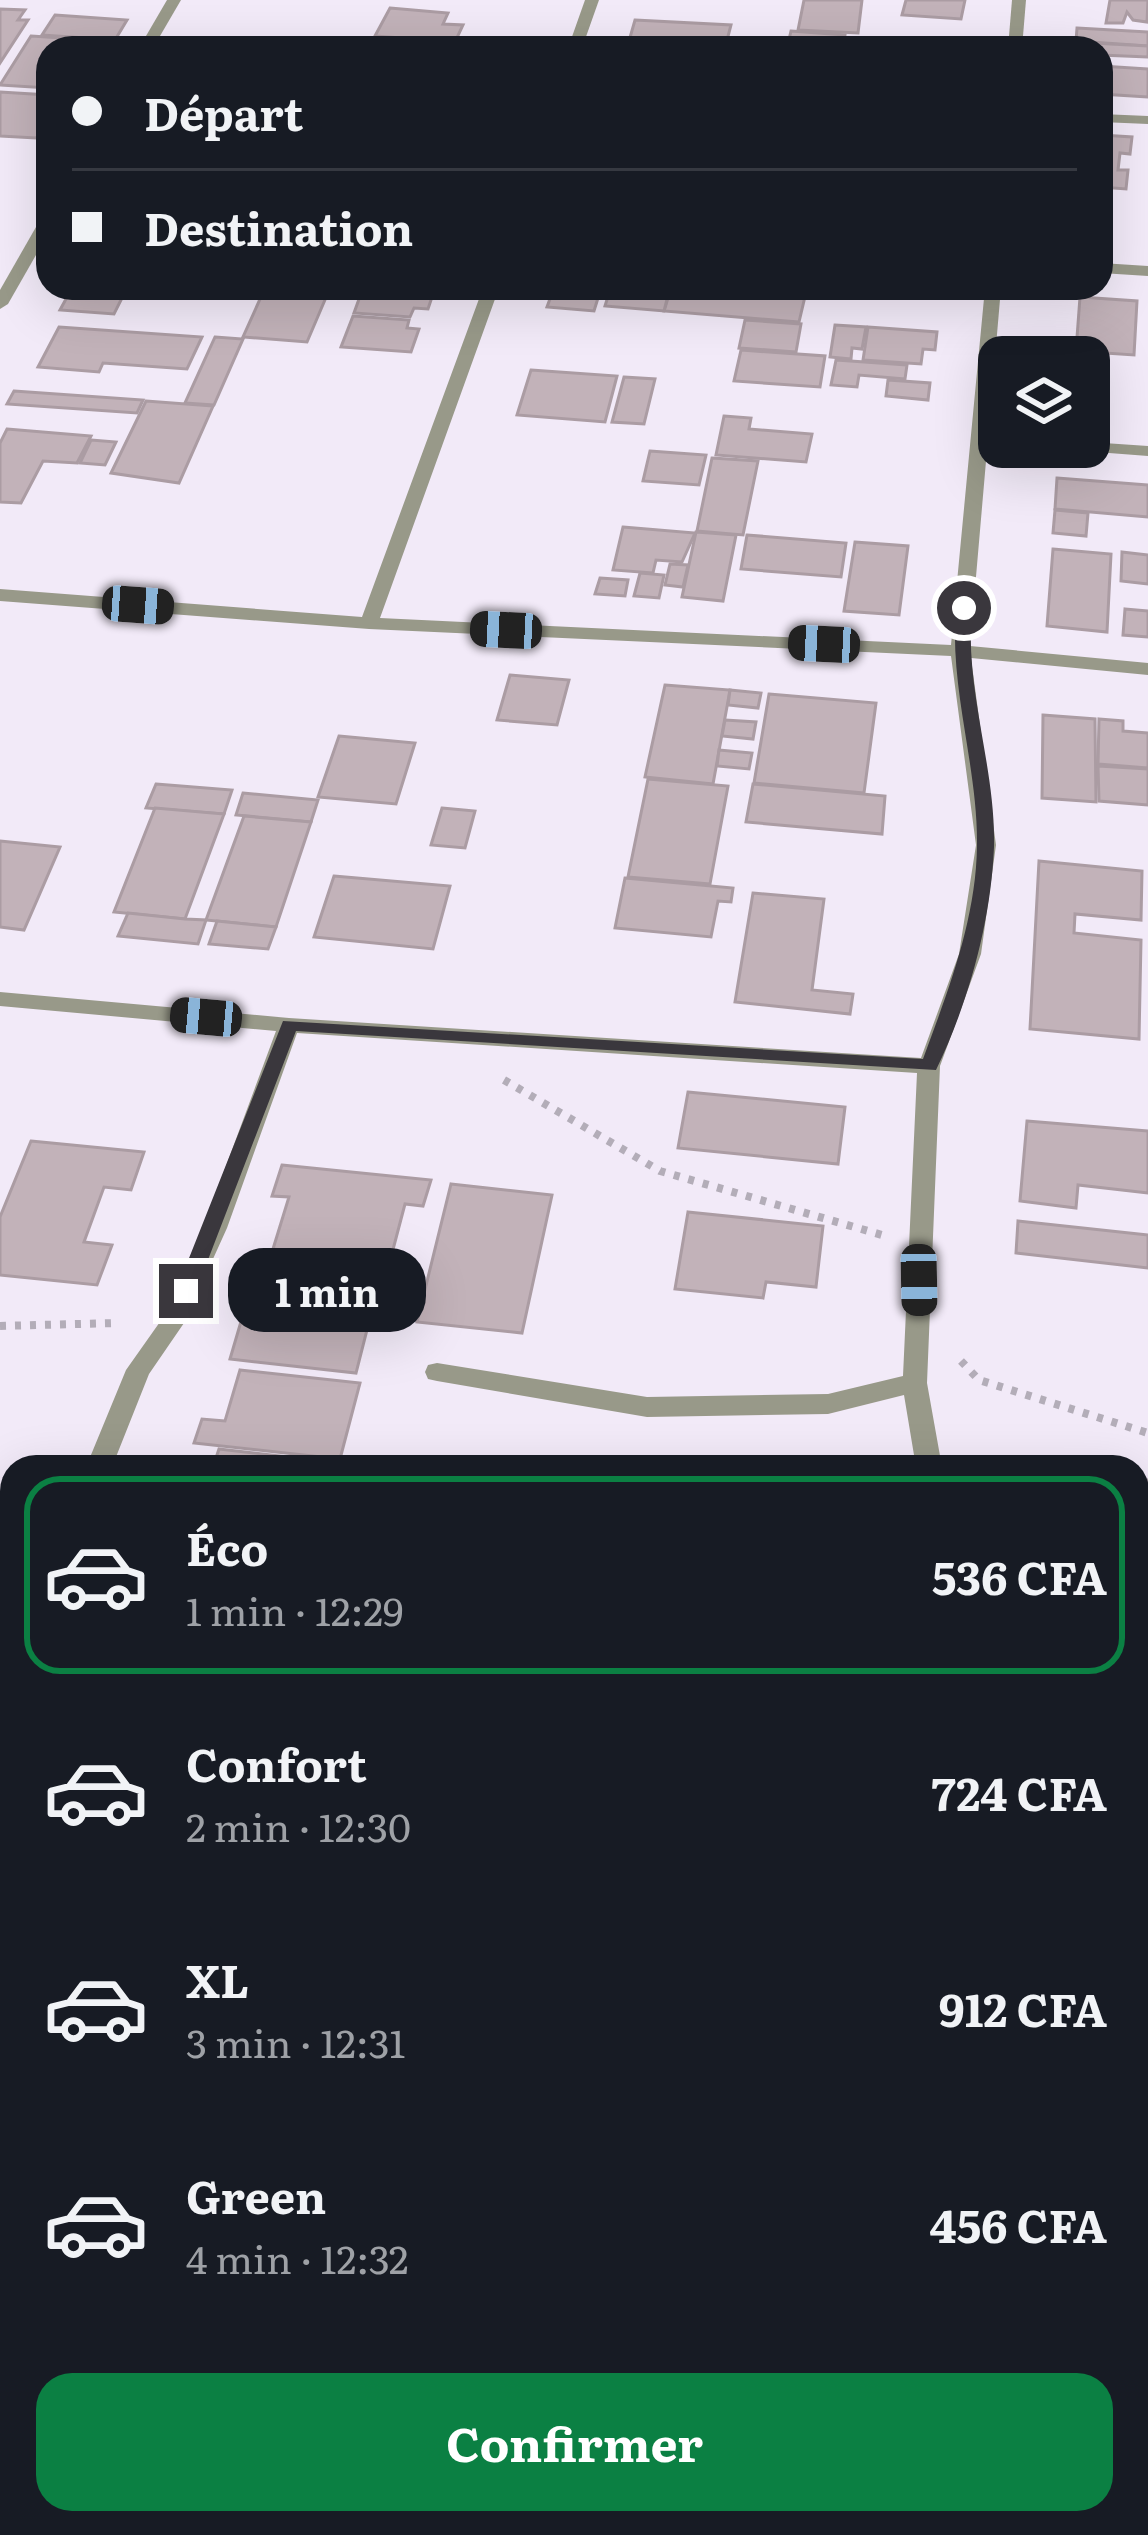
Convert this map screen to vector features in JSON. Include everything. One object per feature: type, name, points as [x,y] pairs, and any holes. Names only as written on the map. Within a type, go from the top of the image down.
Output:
[{"type":"street","points":[[153,36],[174,0]]},
{"type":"street","points":[[579,36],[592,0]]},
{"type":"street","points":[[1016,36],[1019,0]]},
{"type":"street","points":[[1113,119],[1148,121]]},
{"type":"street","points":[[0,304],[36,241]]},
{"type":"street","points":[[1113,269],[1148,271]]},
{"type":"street","points":[[369,623],[487,300]]},
{"type":"street","points":[[992,336],[993,300]]},
{"type":"street","points":[[1110,449],[1148,452]]},
{"type":"street","points":[[926,1455],[915,1383],[929,1066],[970,954],[986,845],[960,651],[985,468]]},
{"type":"street","points":[[0,595],[369,623],[960,651],[1148,669]]},
{"type":"street","points":[[0,999],[289,1025],[929,1066]]},
{"type":"street","points":[[104,1455],[138,1370],[172,1323],[214,1228],[289,1025]]},
{"type":"street","points":[[437,1372],[647,1408],[827,1404],[915,1383]]},
{"type":"path","points":[[432,1034],[660,1171],[918,1245]]},
{"type":"path","points":[[920,1316],[979,1380],[1148,1433]]},
{"type":"path","points":[[0,1327],[172,1323]]},
{"type":"building","points":[[804,0],[862,0],[858,33],[798,30]]},
{"type":"building","points":[[906,0],[965,0],[961,19],[902,15]]},
{"type":"building","points":[[1110,0],[1148,0],[1147,22],[1133,20],[1127,12],[1123,23],[1106,23]]},
{"type":"building","points":[[390,8],[448,13],[443,24],[463,25],[458,36],[375,36]]},
{"type":"building","points":[[0,9],[25,10],[18,20],[28,20],[0,63]]},
{"type":"building","points":[[55,15],[127,20],[117,36],[42,35]]},
{"type":"building","points":[[635,20],[731,25],[728,36],[630,36]]},
{"type":"building","points":[[1077,28],[1148,32],[1148,46],[1113,44],[1113,36],[1076,36]]},
{"type":"building","points":[[791,31],[845,35],[845,36],[790,36]]},
{"type":"building","points":[[31,36],[36,36],[36,87],[0,85]]},
{"type":"building","points":[[1113,44],[1148,46],[1148,57],[1113,56]]},
{"type":"building","points":[[1113,67],[1148,69],[1148,97],[1113,95]]},
{"type":"building","points":[[0,92],[36,94],[36,138],[0,136]]},
{"type":"building","points":[[1113,136],[1132,137],[1130,154],[1120,153],[1118,170],[1128,170],[1126,189],[1113,188]]},
{"type":"building","points":[[65,300],[121,300],[114,314],[60,310]]},
{"type":"building","points":[[260,300],[325,300],[307,342],[243,337]]},
{"type":"building","points":[[359,300],[431,300],[428,309],[414,308],[410,317],[354,313]]},
{"type":"building","points":[[550,300],[597,300],[594,311],[547,307]]},
{"type":"building","points":[[607,300],[667,300],[664,311],[605,306]]},
{"type":"building","points":[[667,300],[804,300],[799,322],[664,311]]},
{"type":"building","points":[[1080,300],[1137,301],[1134,355],[1110,353],[1110,336],[1077,336]]},
{"type":"building","points":[[353,316],[409,320],[407,328],[419,329],[411,352],[341,347]]},
{"type":"building","points":[[745,320],[801,324],[796,352],[739,348]]},
{"type":"building","points":[[835,325],[866,327],[862,349],[852,348],[851,359],[830,357]]},
{"type":"building","points":[[59,327],[202,337],[187,369],[103,363],[99,372],[38,367]]},
{"type":"building","points":[[868,327],[937,332],[935,350],[923,349],[921,364],[863,360]]},
{"type":"building","points":[[215,337],[243,339],[214,405],[185,403]]},
{"type":"building","points":[[741,350],[825,356],[820,387],[734,381]]},
{"type":"building","points":[[836,360],[907,365],[905,379],[859,375],[857,387],[831,385]]},
{"type":"building","points":[[531,370],[617,376],[605,422],[517,415]]},
{"type":"building","points":[[624,377],[655,379],[644,424],[612,422]]},
{"type":"building","points":[[888,380],[930,383],[928,400],[886,396]]},
{"type":"building","points":[[14,391],[143,400],[137,413],[7,404]]},
{"type":"building","points":[[146,401],[213,406],[179,483],[111,473]]},
{"type":"building","points":[[724,416],[751,418],[749,429],[812,434],[806,462],[716,455]]},
{"type":"building","points":[[7,429],[91,436],[77,463],[43,461],[21,503],[0,502],[0,443]]},
{"type":"building","points":[[91,440],[116,442],[105,465],[80,463]]},
{"type":"building","points":[[650,451],[706,455],[699,485],[643,481]]},
{"type":"building","points":[[712,458],[758,461],[743,535],[697,531]]},
{"type":"building","points":[[1057,478],[1148,485],[1148,517],[1055,509]]},
{"type":"building","points":[[1055,510],[1088,513],[1086,536],[1053,533]]},
{"type":"building","points":[[623,527],[695,533],[682,562],[656,560],[653,573],[613,570]]},
{"type":"building","points":[[696,532],[736,535],[723,601],[682,597]]},
{"type":"building","points":[[747,535],[846,543],[841,577],[741,569]]},
{"type":"building","points":[[855,542],[908,546],[899,615],[844,611]]},
{"type":"building","points":[[1053,549],[1111,554],[1107,632],[1047,626]]},
{"type":"building","points":[[1122,552],[1148,555],[1148,584],[1121,581]]},
{"type":"building","points":[[670,564],[688,565],[683,587],[665,585]]},
{"type":"building","points":[[640,573],[664,575],[659,598],[634,596]]},
{"type":"building","points":[[600,578],[628,580],[625,596],[595,594]]},
{"type":"building","points":[[1125,609],[1148,611],[1148,637],[1123,635]]},
{"type":"building","points":[[510,675],[569,680],[557,725],[497,720]]},
{"type":"building","points":[[665,685],[730,690],[713,784],[645,777]]},
{"type":"building","points":[[730,690],[761,693],[758,708],[728,705]]},
{"type":"building","points":[[769,694],[876,703],[864,793],[754,783]]},
{"type":"building","points":[[1043,715],[1095,719],[1096,802],[1042,798]]},
{"type":"building","points":[[1099,719],[1123,721],[1123,731],[1148,733],[1148,768],[1098,764]]},
{"type":"building","points":[[725,720],[756,722],[753,739],[722,736]]},
{"type":"building","points":[[339,736],[415,743],[396,804],[318,797]]},
{"type":"building","points":[[719,750],[752,753],[749,769],[717,766]]},
{"type":"building","points":[[1098,766],[1148,769],[1148,805],[1099,801]]},
{"type":"building","points":[[648,779],[728,786],[710,884],[628,877]]},
{"type":"building","points":[[156,784],[232,790],[224,814],[146,808]]},
{"type":"building","points":[[753,784],[885,796],[882,834],[746,822]]},
{"type":"building","points":[[243,793],[318,800],[311,822],[236,815]]},
{"type":"building","points":[[155,808],[224,814],[185,919],[114,912]]},
{"type":"building","points":[[442,808],[475,811],[465,848],[431,845]]},
{"type":"building","points":[[244,816],[311,822],[276,927],[206,920]]},
{"type":"building","points":[[0,841],[60,847],[24,930],[0,927]]},
{"type":"building","points":[[1039,861],[1142,871],[1141,920],[1075,914],[1074,933],[1141,940],[1139,1039],[1030,1029]]},
{"type":"building","points":[[334,876],[450,886],[433,949],[314,937]]},
{"type":"building","points":[[625,878],[733,888],[731,902],[718,901],[711,937],[615,928]]},
{"type":"building","points":[[753,893],[824,899],[812,990],[853,994],[850,1014],[735,1002]]},
{"type":"building","points":[[128,913],[206,920],[198,944],[118,936]]},
{"type":"building","points":[[217,921],[276,927],[268,949],[209,944]]},
{"type":"building","points":[[688,1092],[845,1107],[838,1164],[678,1148]]},
{"type":"building","points":[[1027,1121],[1148,1131],[1148,1193],[1078,1185],[1076,1208],[1020,1201]]},
{"type":"building","points":[[31,1141],[144,1152],[131,1190],[104,1187],[84,1242],[112,1245],[97,1285],[0,1275],[0,1217]]},
{"type":"building","points":[[282,1165],[431,1180],[423,1206],[405,1204],[390,1261],[273,1249],[289,1197],[272,1196]]},
{"type":"building","points":[[451,1184],[552,1195],[522,1333],[417,1322]]},
{"type":"building","points":[[688,1212],[823,1226],[816,1287],[766,1282],[763,1298],[675,1289]]},
{"type":"building","points":[[1018,1221],[1148,1235],[1148,1268],[1016,1253]]},
{"type":"building","points":[[290,1251],[406,1263],[393,1316],[247,1301],[259,1263],[286,1266]]},
{"type":"building","points":[[247,1301],[371,1314],[356,1373],[230,1359]]},
{"type":"building","points":[[240,1370],[360,1383],[341,1455],[194,1443],[202,1419],[225,1421]]},
{"type":"building","points":[[219,1449],[271,1455],[217,1455]]},
{"type":"route","points":[[186,1291],[289,1025],[929,1066],[970,954],[986,845],[960,651],[964,608]]}]
